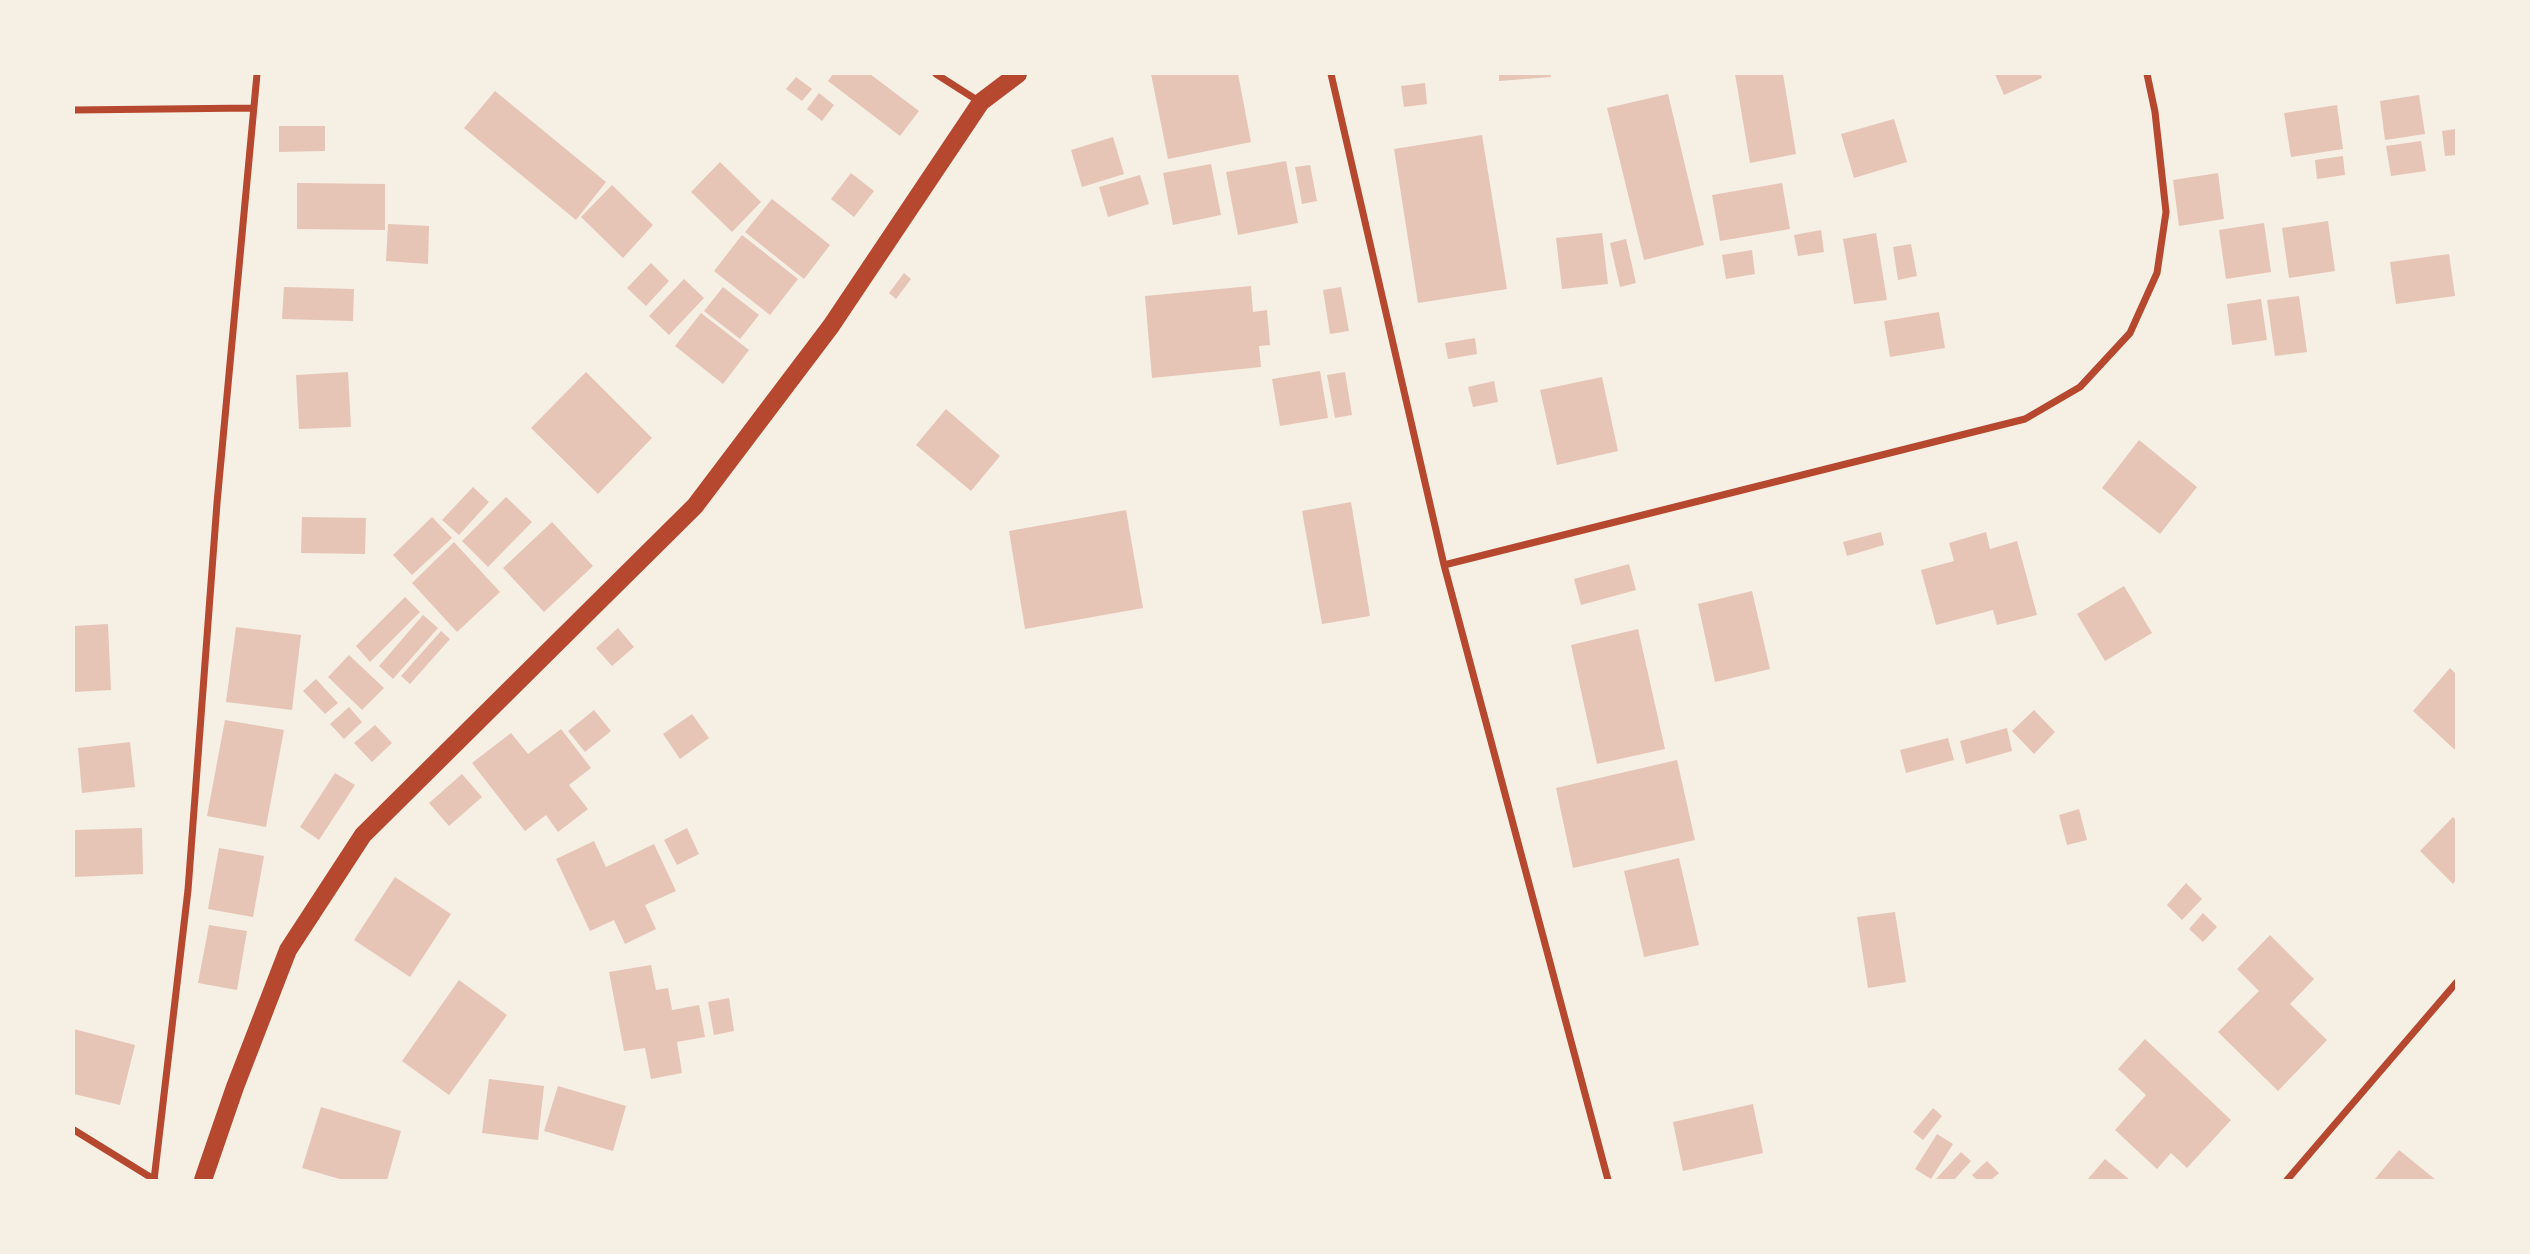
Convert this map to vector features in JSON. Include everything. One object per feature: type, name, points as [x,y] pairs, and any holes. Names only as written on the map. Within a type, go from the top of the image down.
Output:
[{"type":"main road","points":[[203,1181],[235,1087],[288,950],[363,835],[695,506],[831,326],[981,102],[1018,74]]},
{"type":"street","points":[[74,1130],[155,1180],[188,890],[217,503],[257,74]]},
{"type":"street","points":[[936,74],[981,102]]},
{"type":"street","points":[[1331,74],[1444,565],[1608,1181]]},
{"type":"street","points":[[1444,565],[2025,419],[2080,387],[2130,333],[2157,273],[2166,212],[2155,112],[2147,74]]},
{"type":"street","points":[[74,110],[253,108]]},
{"type":"street","points":[[2287,1181],[2456,984]]},
{"type":"building","points":[[833,74],[870,74],[919,111],[900,136],[828,81]]},
{"type":"building","points":[[1151,74],[1238,74],[1251,142],[1168,159]]},
{"type":"building","points":[[1499,74],[1550,74],[1551,77],[1499,81]]},
{"type":"building","points":[[1735,74],[1783,74],[1796,154],[1750,163]]},
{"type":"building","points":[[1995,74],[2041,74],[2042,78],[2004,95]]},
{"type":"building","points":[[796,77],[812,89],[802,101],[786,89]]},
{"type":"building","points":[[1425,83],[1427,104],[1404,107],[1401,86]]},
{"type":"building","points":[[495,91],[606,182],[576,220],[464,128]]},
{"type":"building","points":[[819,93],[834,105],[822,121],[807,109]]},
{"type":"building","points":[[1668,94],[1704,245],[1644,260],[1607,108]]},
{"type":"building","points":[[2419,95],[2425,134],[2385,140],[2380,101]]},
{"type":"building","points":[[2337,105],[2343,149],[2291,157],[2284,113]]},
{"type":"building","points":[[1894,119],[1907,162],[1854,178],[1841,134]]},
{"type":"building","points":[[279,126],[325,126],[325,151],[279,152]]},
{"type":"building","points":[[2456,129],[2456,155],[2445,156],[2442,131]]},
{"type":"building","points":[[1482,135],[1507,289],[1418,303],[1394,149]]},
{"type":"building","points":[[1113,137],[1124,174],[1082,187],[1071,150]]},
{"type":"building","points":[[2421,141],[2426,171],[2391,176],[2386,146]]},
{"type":"building","points":[[2343,156],[2345,175],[2317,179],[2315,160]]},
{"type":"building","points":[[1286,161],[1298,223],[1238,235],[1226,172]]},
{"type":"building","points":[[720,162],[761,202],[732,232],[691,192]]},
{"type":"building","points":[[1211,164],[1221,215],[1173,225],[1163,173]]},
{"type":"building","points":[[1310,165],[1317,201],[1302,204],[1295,167]]},
{"type":"building","points":[[851,173],[874,191],[854,217],[831,199]]},
{"type":"building","points":[[2218,173],[2224,219],[2179,226],[2173,180]]},
{"type":"building","points":[[1140,175],[1149,204],[1108,217],[1099,187]]},
{"type":"building","points":[[297,183],[385,184],[385,230],[297,229]]},
{"type":"building","points":[[1782,183],[1790,229],[1720,241],[1712,195]]},
{"type":"building","points":[[612,185],[653,225],[623,258],[581,217]]},
{"type":"building","points":[[772,199],[830,245],[804,279],[745,232]]},
{"type":"building","points":[[2328,221],[2335,271],[2289,278],[2282,228]]},
{"type":"building","points":[[2264,223],[2271,272],[2226,279],[2219,230]]},
{"type":"building","points":[[388,224],[429,226],[428,264],[386,261]]},
{"type":"building","points":[[1821,230],[1824,252],[1798,256],[1794,235]]},
{"type":"building","points":[[1602,233],[1608,284],[1562,289],[1556,238]]},
{"type":"building","points":[[1876,233],[1887,300],[1854,304],[1843,239]]},
{"type":"building","points":[[742,235],[798,279],[770,315],[714,271]]},
{"type":"building","points":[[1626,239],[1636,283],[1620,287],[1610,243]]},
{"type":"building","points":[[1911,244],[1917,276],[1898,280],[1893,247]]},
{"type":"building","points":[[1752,250],[1755,274],[1726,279],[1722,255]]},
{"type":"building","points":[[2449,254],[2455,296],[2396,304],[2390,262]]},
{"type":"building","points":[[651,263],[669,281],[646,306],[627,288]]},
{"type":"building","points":[[904,273],[911,279],[896,299],[889,293]]},
{"type":"building","points":[[684,279],[704,298],[669,335],[649,316]]},
{"type":"building","points":[[1251,286],[1253,312],[1267,310],[1270,345],[1259,346],[1261,367],[1152,378],[1145,296]]},
{"type":"building","points":[[284,287],[354,289],[353,321],[282,319]]},
{"type":"building","points":[[723,287],[759,315],[740,339],[704,311]]},
{"type":"building","points":[[1341,287],[1349,331],[1330,334],[1323,290]]},
{"type":"building","points":[[2299,296],[2307,352],[2275,356],[2267,300]]},
{"type":"building","points":[[2261,299],[2267,340],[2232,345],[2227,304]]},
{"type":"building","points":[[1939,312],[1945,348],[1890,357],[1884,321]]},
{"type":"building","points":[[701,313],[749,350],[723,384],[675,346]]},
{"type":"building","points":[[1475,338],[1477,354],[1448,359],[1445,343]]},
{"type":"building","points":[[1320,371],[1328,418],[1280,426],[1272,379]]},
{"type":"building","points":[[348,372],[351,427],[299,429],[296,375]]},
{"type":"building","points":[[586,372],[652,438],[598,494],[531,428]]},
{"type":"building","points":[[1345,372],[1352,415],[1335,418],[1327,375]]},
{"type":"building","points":[[1602,377],[1618,451],[1557,465],[1540,390]]},
{"type":"building","points":[[1494,381],[1498,402],[1473,407],[1468,387]]},
{"type":"building","points":[[946,409],[1000,456],[971,491],[916,445]]},
{"type":"building","points":[[2139,440],[2197,487],[2160,534],[2102,488]]},
{"type":"building","points":[[473,487],[489,502],[459,535],[442,520]]},
{"type":"building","points":[[506,497],[532,522],[488,567],[462,541]]},
{"type":"building","points":[[1351,502],[1370,616],[1322,624],[1302,511]]},
{"type":"building","points":[[1126,510],[1143,608],[1025,629],[1009,531]]},
{"type":"building","points":[[302,517],[366,518],[365,554],[301,553]]},
{"type":"building","points":[[432,517],[452,538],[412,575],[393,555]]},
{"type":"building","points":[[552,522],[593,566],[544,612],[503,568]]},
{"type":"building","points":[[1881,532],[1884,545],[1847,556],[1843,542]]},
{"type":"building","points":[[1986,532],[1990,549],[2017,541],[2037,615],[1997,625],[1993,610],[1936,625],[1921,570],[1954,561],[1949,543]]},
{"type":"building","points":[[454,542],[500,592],[457,632],[412,583]]},
{"type":"building","points":[[1629,564],[1636,590],[1581,605],[1574,579]]},
{"type":"building","points":[[2124,586],[2152,633],[2105,661],[2077,614]]},
{"type":"building","points":[[1752,591],[1770,669],[1715,682],[1698,604]]},
{"type":"building","points":[[405,597],[420,612],[370,662],[356,646]]},
{"type":"building","points":[[423,615],[438,628],[393,679],[379,666]]},
{"type":"building","points":[[108,624],[111,690],[74,692],[74,626]]},
{"type":"building","points":[[236,627],[301,635],[292,710],[226,702]]},
{"type":"building","points":[[618,628],[634,647],[612,666],[596,648]]},
{"type":"building","points":[[1638,629],[1665,749],[1597,764],[1571,645]]},
{"type":"building","points":[[441,631],[450,639],[410,684],[401,676]]},
{"type":"building","points":[[349,655],[384,688],[362,710],[328,677]]},
{"type":"building","points":[[2450,668],[2456,674],[2456,751],[2413,711]]},
{"type":"building","points":[[316,679],[338,703],[325,714],[303,691]]},
{"type":"building","points":[[349,707],[362,722],[344,739],[330,724]]},
{"type":"building","points":[[594,710],[611,731],[585,752],[568,731]]},
{"type":"building","points":[[2034,710],[2055,732],[2034,754],[2012,731]]},
{"type":"building","points":[[692,714],[709,738],[680,759],[663,734]]},
{"type":"building","points":[[225,720],[284,730],[266,827],[207,816]]},
{"type":"building","points":[[375,725],[392,743],[372,762],[354,743]]},
{"type":"building","points":[[2007,728],[2012,751],[1966,764],[1960,741]]},
{"type":"building","points":[[561,729],[591,768],[569,785],[588,809],[558,832],[546,815],[525,831],[472,763],[511,733],[528,754]]},
{"type":"building","points":[[1948,738],[1954,760],[1906,773],[1900,750]]},
{"type":"building","points":[[130,742],[135,787],[82,793],[78,748]]},
{"type":"building","points":[[1677,760],[1695,840],[1573,868],[1556,788]]},
{"type":"building","points":[[335,773],[355,785],[319,840],[300,827]]},
{"type":"building","points":[[462,774],[482,797],[449,826],[429,803]]},
{"type":"building","points":[[2079,809],[2087,840],[2067,845],[2059,815]]},
{"type":"building","points":[[2453,817],[2456,820],[2456,880],[2453,884],[2420,851]]},
{"type":"building","points":[[142,828],[143,874],[74,877],[74,830]]},
{"type":"building","points":[[687,828],[699,854],[677,865],[664,840]]},
{"type":"building","points":[[594,841],[606,867],[654,844],[676,891],[645,905],[656,929],[625,944],[614,920],[590,931],[556,859]]},
{"type":"building","points":[[219,848],[264,856],[253,917],[208,909]]},
{"type":"building","points":[[1679,858],[1699,945],[1644,957],[1624,871]]},
{"type":"building","points":[[395,877],[451,914],[410,977],[354,940]]},
{"type":"building","points":[[2186,883],[2202,899],[2182,920],[2167,905]]},
{"type":"building","points":[[1895,912],[1906,982],[1868,988],[1857,917]]},
{"type":"building","points":[[2203,913],[2217,927],[2203,942],[2189,929]]},
{"type":"building","points":[[209,925],[247,931],[237,990],[198,983]]},
{"type":"building","points":[[2270,935],[2314,979],[2290,1004],[2327,1040],[2278,1091],[2218,1032],[2259,991],[2237,969]]},
{"type":"building","points":[[651,965],[656,990],[668,988],[672,1010],[699,1005],[705,1037],[677,1042],[682,1073],[651,1079],[645,1048],[624,1051],[609,972]]},
{"type":"building","points":[[459,980],[507,1015],[449,1095],[402,1061]]},
{"type":"building","points":[[729,998],[734,1031],[714,1035],[708,1002]]},
{"type":"building","points":[[74,1029],[135,1045],[120,1105],[74,1094]]},
{"type":"building","points":[[2145,1039],[2231,1120],[2187,1168],[2171,1153],[2157,1169],[2115,1130],[2146,1095],[2118,1069]]},
{"type":"building","points":[[489,1079],[544,1086],[538,1140],[482,1133]]},
{"type":"building","points":[[558,1086],[626,1106],[613,1151],[544,1131]]},
{"type":"building","points":[[1753,1104],[1763,1153],[1683,1171],[1673,1122]]},
{"type":"building","points":[[321,1107],[401,1131],[387,1180],[343,1180],[302,1168]]},
{"type":"building","points":[[1933,1108],[1942,1116],[1923,1140],[1913,1132]]},
{"type":"building","points":[[1937,1134],[1953,1144],[1931,1179],[1915,1169]]},
{"type":"building","points":[[2399,1150],[2436,1180],[2374,1180]]},
{"type":"building","points":[[1961,1152],[1971,1161],[1954,1180],[1935,1180]]},
{"type":"building","points":[[2105,1159],[2130,1180],[2087,1180]]},
{"type":"building","points":[[1987,1161],[1999,1173],[1991,1180],[1977,1180],[1972,1175]]}]
